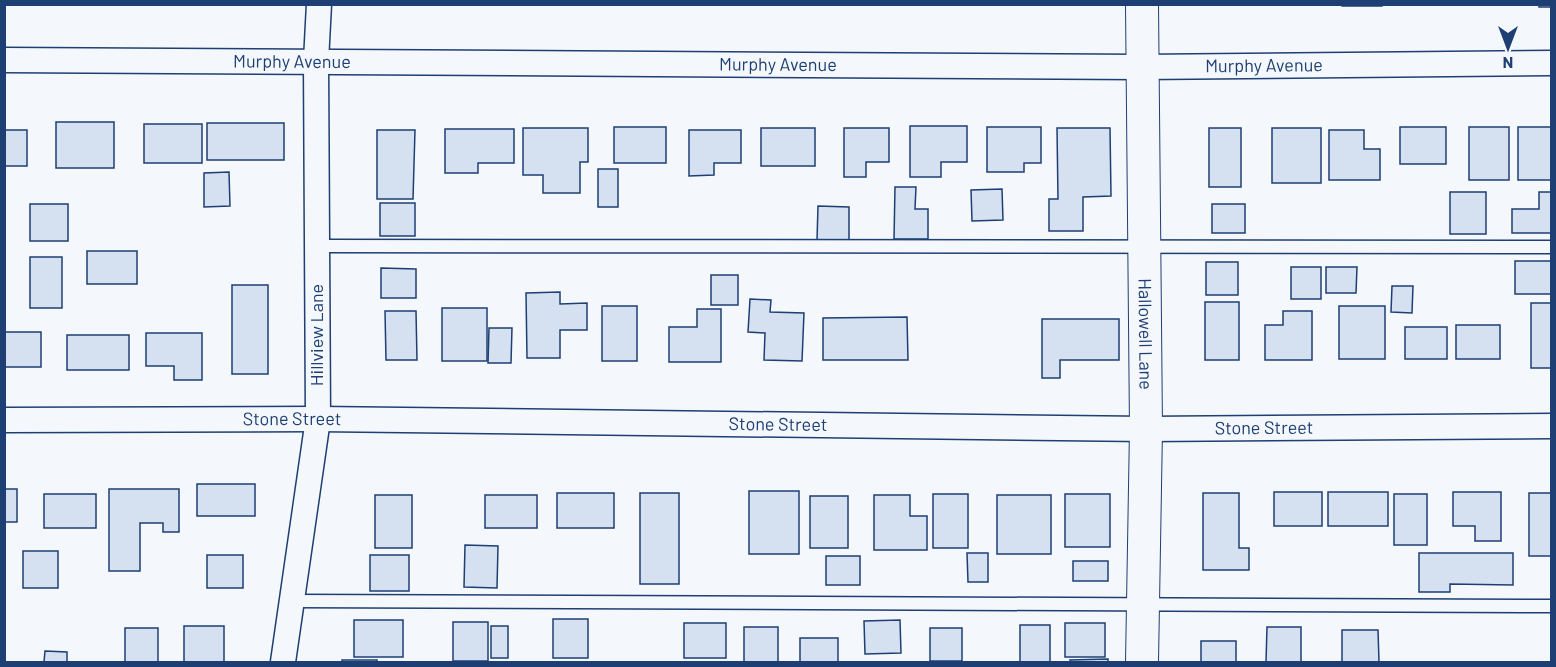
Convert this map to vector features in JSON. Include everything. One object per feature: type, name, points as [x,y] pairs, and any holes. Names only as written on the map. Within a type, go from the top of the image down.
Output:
[{"type":"street","name":"Hillview Lane","points":[[283,663],[318,419],[316,61],[319,4]]},
{"type":"street","name":"Hallowell Lane","points":[[1142,4],[1146,429],[1142,663]]},
{"type":"street","name":"Murphy Avenue","points":[[4,60],[1141,67],[1551,63]]},
{"type":"street","name":"Stone Street","points":[[4,420],[318,419],[1146,429],[1551,426]]},
{"type":"lane","points":[[317,246],[1551,247]]},
{"type":"lane","points":[[292,601],[1551,606]]},
{"type":"building","points":[[1342,4],[1382,4],[1382,6],[1342,6]]},
{"type":"building","points":[[1539,4],[1552,4],[1552,7],[1539,7]]},
{"type":"building","points":[[56,122],[114,122],[114,168],[56,168]]},
{"type":"building","points":[[207,123],[284,123],[284,160],[207,160]]},
{"type":"building","points":[[144,124],[202,124],[202,163],[144,163]]},
{"type":"building","points":[[910,126],[967,126],[967,162],[941,162],[941,177],[910,177]]},
{"type":"building","points":[[614,127],[666,127],[666,163],[614,163]]},
{"type":"building","points":[[987,127],[1041,127],[1041,163],[1024,163],[1024,172],[987,172]]},
{"type":"building","points":[[1400,127],[1446,127],[1446,164],[1400,164]]},
{"type":"building","points":[[1469,127],[1509,127],[1509,180],[1469,180]]},
{"type":"building","points":[[1518,127],[1552,127],[1552,180],[1518,180]]},
{"type":"building","points":[[523,128],[588,128],[588,162],[580,162],[580,193],[543,193],[543,175],[523,175]]},
{"type":"building","points":[[761,128],[815,128],[815,166],[761,166]]},
{"type":"building","points":[[844,128],[889,128],[889,162],[866,162],[866,177],[844,177]]},
{"type":"building","points":[[1057,128],[1110,128],[1111,196],[1083,197],[1083,231],[1049,231],[1049,199],[1058,199]]},
{"type":"building","points":[[1209,128],[1241,128],[1241,187],[1209,187]]},
{"type":"building","points":[[1272,128],[1321,128],[1321,183],[1272,183]]},
{"type":"building","points":[[445,129],[514,129],[514,163],[478,163],[478,173],[445,173]]},
{"type":"building","points":[[4,130],[27,130],[27,166],[4,166]]},
{"type":"building","points":[[377,130],[415,130],[413,199],[377,199]]},
{"type":"building","points":[[689,130],[741,130],[741,163],[714,163],[714,175],[689,176]]},
{"type":"building","points":[[1329,130],[1364,130],[1364,149],[1380,149],[1380,180],[1329,180]]},
{"type":"building","points":[[598,169],[618,169],[618,207],[598,207]]},
{"type":"building","points":[[229,172],[230,206],[204,207],[204,173]]},
{"type":"building","points":[[895,187],[916,187],[915,209],[928,209],[928,239],[894,239]]},
{"type":"building","points":[[1002,189],[1003,220],[972,221],[971,190]]},
{"type":"building","points":[[1450,192],[1486,192],[1486,234],[1450,234]]},
{"type":"building","points":[[1539,192],[1552,192],[1552,233],[1512,233],[1512,209],[1539,209]]},
{"type":"building","points":[[380,203],[415,203],[415,236],[380,236]]},
{"type":"building","points":[[30,204],[68,204],[68,241],[30,241]]},
{"type":"building","points":[[1212,204],[1245,204],[1245,233],[1212,233]]},
{"type":"building","points":[[818,206],[849,207],[849,240],[817,240]]},
{"type":"building","points":[[87,251],[137,251],[137,284],[87,284]]},
{"type":"building","points":[[30,257],[62,257],[62,308],[30,308]]},
{"type":"building","points":[[1515,261],[1552,261],[1552,294],[1515,294]]},
{"type":"building","points":[[1206,262],[1238,262],[1238,295],[1206,295]]},
{"type":"building","points":[[1291,267],[1321,267],[1321,299],[1291,299]]},
{"type":"building","points":[[1326,267],[1357,267],[1356,293],[1326,293]]},
{"type":"building","points":[[381,268],[416,269],[416,298],[381,298]]},
{"type":"building","points":[[711,275],[738,275],[738,305],[711,305]]},
{"type":"building","points":[[232,285],[268,285],[268,374],[232,374]]},
{"type":"building","points":[[1392,286],[1413,286],[1412,313],[1391,312]]},
{"type":"building","points":[[560,292],[560,304],[587,303],[587,330],[560,330],[560,358],[527,358],[526,293]]},
{"type":"building","points":[[750,299],[771,300],[770,312],[804,313],[802,361],[764,360],[765,333],[748,332]]},
{"type":"building","points":[[1205,302],[1239,302],[1239,360],[1205,360]]},
{"type":"building","points":[[1531,303],[1552,303],[1552,368],[1531,368]]},
{"type":"building","points":[[602,306],[637,306],[637,361],[602,361]]},
{"type":"building","points":[[1339,306],[1385,306],[1385,359],[1339,359]]},
{"type":"building","points":[[442,308],[487,308],[487,361],[442,361]]},
{"type":"building","points":[[697,309],[721,309],[721,362],[669,362],[669,327],[697,327]]},
{"type":"building","points":[[385,311],[416,311],[417,360],[386,360]]},
{"type":"building","points":[[1283,311],[1312,311],[1312,360],[1265,360],[1265,325],[1283,325]]},
{"type":"building","points":[[907,317],[908,360],[823,360],[823,318]]},
{"type":"building","points":[[1042,319],[1119,319],[1119,360],[1060,360],[1060,378],[1042,378]]},
{"type":"building","points":[[1456,325],[1500,325],[1500,359],[1456,359]]},
{"type":"building","points":[[1405,327],[1447,327],[1447,359],[1405,359]]},
{"type":"building","points":[[489,328],[512,328],[511,363],[488,363]]},
{"type":"building","points":[[4,332],[41,332],[41,367],[4,367]]},
{"type":"building","points":[[146,333],[202,333],[202,380],[174,380],[174,366],[146,366]]},
{"type":"building","points":[[67,335],[129,335],[129,370],[67,370]]},
{"type":"building","points":[[197,484],[255,484],[255,516],[197,516]]},
{"type":"building","points":[[4,489],[17,489],[17,522],[4,522]]},
{"type":"building","points":[[109,489],[179,489],[179,532],[163,532],[163,523],[140,523],[140,571],[109,571]]},
{"type":"building","points":[[749,491],[799,491],[799,554],[749,554]]},
{"type":"building","points":[[1274,492],[1322,492],[1322,526],[1274,526]]},
{"type":"building","points":[[1328,492],[1388,492],[1388,526],[1328,526]]},
{"type":"building","points":[[1453,492],[1501,492],[1501,541],[1475,541],[1475,526],[1453,526]]},
{"type":"building","points":[[557,493],[614,493],[614,528],[557,528]]},
{"type":"building","points":[[640,493],[679,493],[679,584],[640,584]]},
{"type":"building","points":[[1203,493],[1239,493],[1239,548],[1249,548],[1249,570],[1203,570]]},
{"type":"building","points":[[1529,493],[1552,493],[1552,556],[1529,556]]},
{"type":"building","points":[[44,494],[96,494],[96,528],[44,528]]},
{"type":"building","points":[[933,494],[968,494],[968,548],[933,548]]},
{"type":"building","points":[[1065,494],[1110,494],[1110,547],[1065,547]]},
{"type":"building","points":[[1394,494],[1427,494],[1427,545],[1394,545]]},
{"type":"building","points":[[375,495],[412,495],[412,548],[375,548]]},
{"type":"building","points":[[485,495],[537,495],[537,528],[485,528]]},
{"type":"building","points":[[874,495],[910,495],[910,516],[927,516],[927,550],[874,550]]},
{"type":"building","points":[[997,495],[1051,495],[1051,554],[997,554]]},
{"type":"building","points":[[810,496],[848,496],[848,548],[810,548]]},
{"type":"building","points":[[465,545],[498,546],[497,588],[464,587]]},
{"type":"building","points":[[23,551],[58,551],[58,588],[23,588]]},
{"type":"building","points":[[967,553],[988,553],[988,582],[968,582]]},
{"type":"building","points":[[1419,553],[1513,553],[1513,585],[1450,584],[1450,592],[1419,592]]},
{"type":"building","points":[[207,555],[243,555],[243,588],[207,588]]},
{"type":"building","points":[[370,555],[409,555],[409,591],[370,591]]},
{"type":"building","points":[[826,556],[860,556],[860,585],[826,585]]},
{"type":"building","points":[[1073,561],[1108,561],[1108,581],[1073,581]]},
{"type":"building","points":[[553,619],[588,619],[588,658],[553,658]]},
{"type":"building","points":[[354,620],[403,620],[403,657],[354,657]]},
{"type":"building","points":[[900,620],[901,653],[865,654],[864,621]]},
{"type":"building","points":[[453,622],[488,622],[488,661],[453,661]]},
{"type":"building","points":[[684,623],[726,623],[726,658],[684,658]]},
{"type":"building","points":[[1065,623],[1105,623],[1105,657],[1065,657]]},
{"type":"building","points":[[1020,625],[1050,625],[1050,662],[1020,662]]},
{"type":"building","points":[[184,626],[224,626],[224,662],[184,662]]},
{"type":"building","points":[[491,626],[508,626],[508,658],[491,658]]},
{"type":"building","points":[[744,627],[778,627],[778,662],[744,662]]},
{"type":"building","points":[[1267,627],[1301,627],[1301,662],[1266,662]]},
{"type":"building","points":[[125,628],[158,628],[158,662],[125,662]]},
{"type":"building","points":[[930,628],[962,628],[962,661],[930,661]]},
{"type":"building","points":[[1342,630],[1378,630],[1379,662],[1342,662]]},
{"type":"building","points":[[800,638],[838,638],[838,662],[800,662]]},
{"type":"building","points":[[1201,641],[1236,641],[1236,662],[1201,662]]},
{"type":"building","points":[[45,651],[67,652],[67,662],[44,662]]},
{"type":"building","points":[[1108,659],[1108,662],[1071,662],[1070,660]]},
{"type":"building","points":[[342,660],[377,660],[377,662],[342,662]]}]
